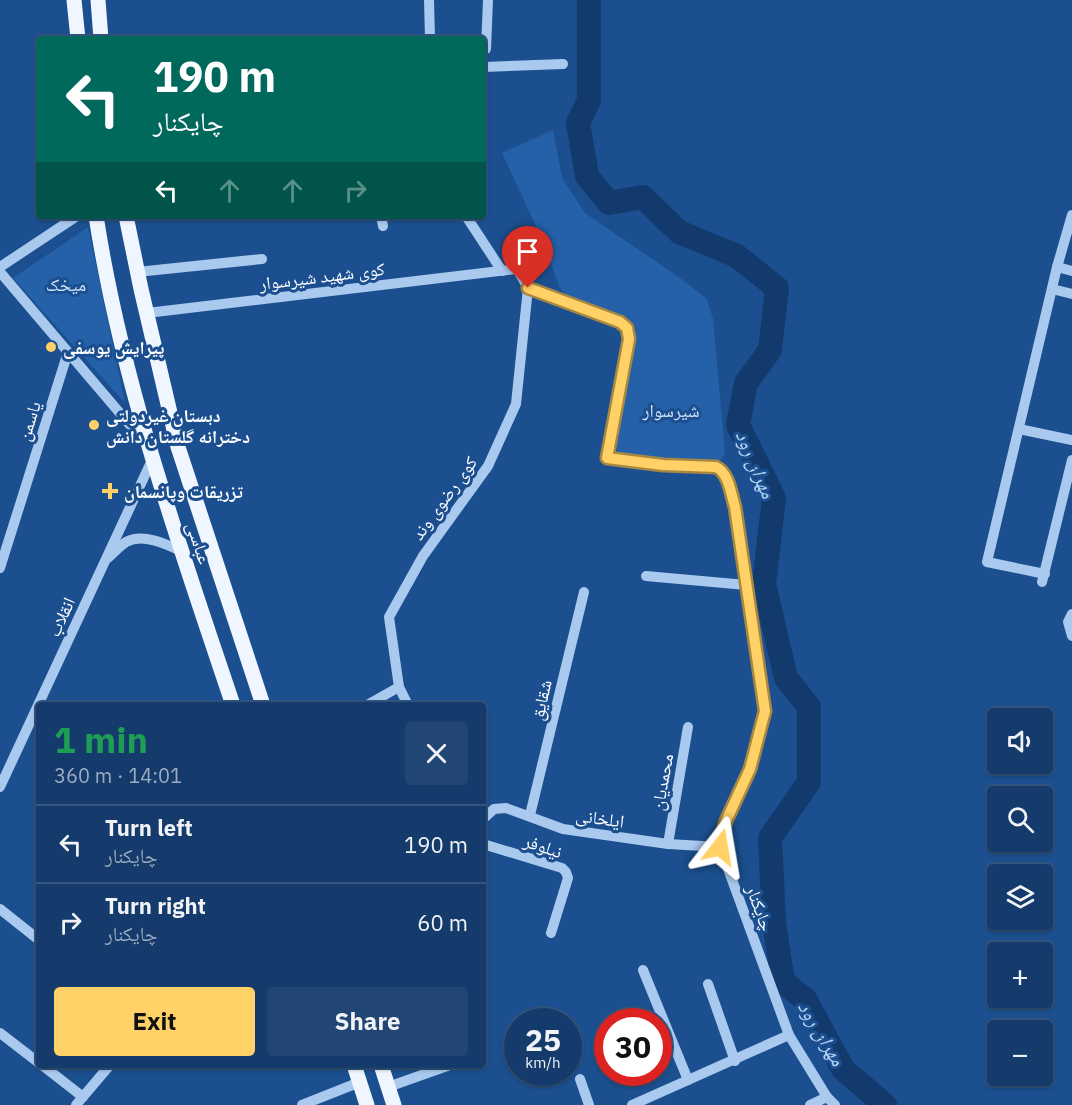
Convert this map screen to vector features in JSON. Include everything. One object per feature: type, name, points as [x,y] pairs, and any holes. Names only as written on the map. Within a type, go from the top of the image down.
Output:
[{"type":"main road","points":[[74,0],[78,36]]},
{"type":"main road","points":[[98,0],[101,36]]},
{"type":"main road","name":"عباسى","points":[[97,219],[106,275],[149,453],[232,702]]},
{"type":"main road","name":"عباسى","points":[[127,219],[178,447],[262,702]]},
{"type":"main road","points":[[382,1068],[394,1105]]},
{"type":"main road","points":[[358,1070],[368,1105]]},
{"type":"street","points":[[429,0],[430,36]]},
{"type":"street","points":[[486,49],[488,0]]},
{"type":"street","points":[[486,67],[563,64]]},
{"type":"street","points":[[1072,214],[1057,267],[987,562],[1044,578],[1072,463]]},
{"type":"street","points":[[0,267],[72,219]]},
{"type":"street","points":[[468,219],[502,271],[517,270],[528,288],[620,322],[627,328],[629,339],[607,458],[663,465],[716,467],[722,470],[735,507],[765,711],[750,769],[726,821],[720,847]]},
{"type":"street","points":[[137,272],[262,259]]},
{"type":"street","points":[[1057,267],[1072,271]]},
{"type":"street","name":"کوی شهید شیرسوار","points":[[147,314],[502,271]]},
{"type":"street","points":[[0,272],[149,453]]},
{"type":"street","name":"کوی رضوی وند","points":[[406,702],[399,687],[389,617],[423,556],[488,466],[516,404],[528,288]]},
{"type":"street","points":[[1052,289],[1072,294]]},
{"type":"street","name":"یاسمن","points":[[0,568],[68,352]]},
{"type":"street","points":[[1019,429],[1072,440]]},
{"type":"street","name":"انقلاب","points":[[39,702],[105,560],[149,453]]},
{"type":"street","points":[[105,560],[127,542],[146,540],[164,543],[181,551]]},
{"type":"street","points":[[646,576],[746,585]]},
{"type":"street","name":"شقایق","points":[[530,816],[584,592]]},
{"type":"street","points":[[1070,618],[1072,636]]},
{"type":"street","points":[[372,702],[399,687]]},
{"type":"street","name":"انقلاب","points":[[0,787],[36,709]]},
{"type":"street","name":"محمدیان","points":[[668,844],[688,727]]},
{"type":"street","name":"ایلخانی","points":[[486,816],[494,809],[506,808],[563,829],[668,844],[720,847]]},
{"type":"street","name":"نیلوفر","points":[[486,845],[561,868],[566,872],[568,878],[551,933]]},
{"type":"street","name":"چایکنار","points":[[720,847],[789,1035],[831,1101]]},
{"type":"street","points":[[0,909],[36,938]]},
{"type":"street","points":[[643,970],[688,1080]]},
{"type":"street","points":[[708,984],[735,1061]]},
{"type":"street","points":[[0,1033],[36,1061]]},
{"type":"street","points":[[632,1105],[789,1035]]},
{"type":"street","points":[[44,1068],[80,1101],[108,1068]]},
{"type":"street","points":[[388,1088],[442,1068]]},
{"type":"street","points":[[302,1105],[358,1070]]},
{"type":"street","points":[[582,1085],[589,1105]]},
{"type":"street","points":[[810,1105],[831,1101]]},
{"type":"green space","name":"شیرسوار","points":[[553,130],[562,178],[585,213],[707,299],[713,319],[725,453],[718,464],[699,468],[616,454],[627,366],[636,328],[627,319],[570,302],[559,286],[541,237],[502,153]]},
{"type":"green space","name":"میخک","points":[[88,227],[125,403],[13,278]]},
{"type":"waterway","name":"مهران رود","points":[[589,0],[589,100],[578,123],[587,176],[609,203],[643,197],[679,232],[737,256],[777,288],[770,350],[746,383],[738,425],[774,498],[764,584],[786,678],[809,707],[809,782],[770,838],[774,922],[783,982],[805,999],[843,1069],[885,1105]]},
{"type":"place","name":"پیرایش یوسفی","points":[[51,347]]},
{"type":"place","name":"دبستان غیردولتی دخترانه گلستان دانش","points":[[94,425]]},
{"type":"place","name":"تزریقات وپانسمان","points":[[110,491]]},
{"type":"route","points":[[528,288],[620,322],[627,328],[629,339],[607,458],[663,465],[716,467],[722,470],[725,476],[735,507],[765,711],[750,769],[726,821],[720,847]]}]
